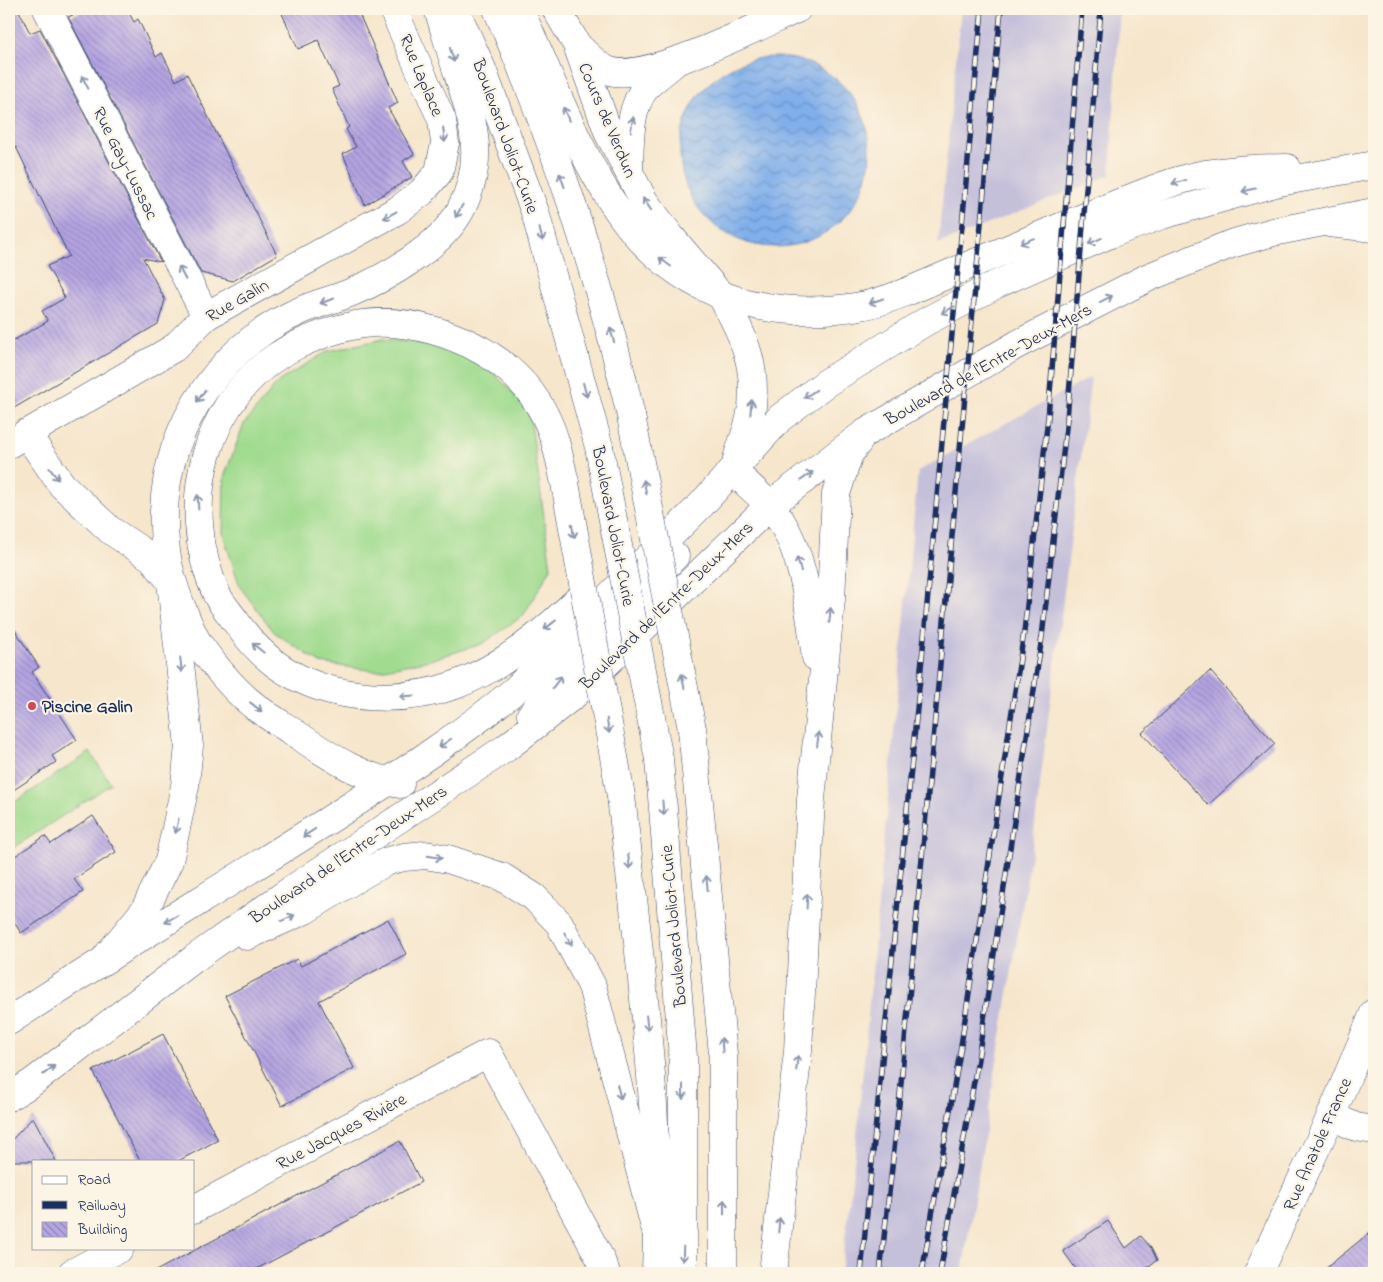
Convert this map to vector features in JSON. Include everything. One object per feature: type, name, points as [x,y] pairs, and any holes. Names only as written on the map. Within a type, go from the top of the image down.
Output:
[{"type":"main road","name":"Rue Gay-Lussac","points":[[47,9],[206,316]]},
{"type":"main road","name":"Rue Laplace","points":[[394,9],[442,120],[445,143],[439,172]]},
{"type":"main road","points":[[106,957],[144,911],[169,861],[185,786],[189,746],[171,582],[163,536],[164,490],[174,447],[194,405],[224,364],[262,330],[303,309],[353,292],[393,271],[434,243],[459,214],[472,184],[476,144],[472,114],[438,9]]},
{"type":"main road","name":"Boulevard Joliot-Curie","points":[[455,9],[482,69],[535,212],[599,447],[659,759],[683,1057],[683,1273]]},
{"type":"main road","name":"Boulevard Joliot-Curie","points":[[497,9],[516,52],[568,197],[614,342],[632,416],[692,728],[723,1054],[723,1273]]},
{"type":"main road","points":[[519,9],[577,139],[621,214],[654,254],[689,281],[722,297],[779,310],[817,310],[863,306],[922,285],[1150,190],[1205,174],[1268,168],[1361,167]]},
{"type":"main road","name":"Cours de Verdun","points":[[506,748],[572,663],[717,512],[733,471],[750,418],[753,383],[744,338],[722,297],[671,237],[644,201],[609,134],[576,45],[556,9]]},
{"type":"main road","points":[[576,45],[594,61],[608,70],[623,73],[676,62],[797,9]]},
{"type":"main road","points":[[629,172],[632,121],[640,99],[646,87],[676,62]]},
{"type":"main road","points":[[9,1021],[106,957],[216,893],[388,782],[485,715],[515,690],[733,471],[780,418],[801,400],[925,322],[998,284],[1110,234],[1162,215],[1279,182],[1361,167]]},
{"type":"main road","name":"Rue Galin","points":[[17,439],[174,348],[206,316],[398,210],[422,192],[439,172]]},
{"type":"main road","name":"Boulevard de l'Entre-Deux-Mers","points":[[9,1097],[33,1082],[195,958],[294,888],[506,748],[575,694],[769,506],[865,433],[1018,344],[1149,277],[1231,244],[1315,222],[1374,212]]},
{"type":"main road","points":[[1315,222],[1374,228]]},
{"type":"main road","points":[[656,1273],[657,1235],[651,1060],[621,796],[565,483],[555,440],[539,403],[517,376],[488,352],[458,338],[428,328],[384,321],[348,326],[318,335],[278,355],[243,386],[218,420],[206,454],[197,498],[204,557],[218,597],[251,642],[290,674],[335,691],[383,698],[420,695],[456,685],[506,660],[560,618],[689,491],[733,471]]},
{"type":"main road","points":[[773,1273],[798,1051],[811,799],[832,599],[836,494],[849,454],[865,433]]},
{"type":"main road","points":[[17,439],[110,530],[152,558],[171,582],[196,641],[215,666],[254,706],[338,762],[367,775],[388,782],[418,787],[449,786]]},
{"type":"main road","points":[[733,471],[769,506],[784,527],[799,561],[823,698]]},
{"type":"main road","points":[[195,958],[305,910],[365,873],[404,857],[425,855],[448,859],[502,877],[534,897],[559,923],[592,986],[657,1235]]},
{"type":"main road","name":"Rue Anatole France","points":[[1258,1273],[1331,1116],[1374,1013]]},
{"type":"main road","name":"Rue Jacques Rivière","points":[[195,1208],[488,1052],[600,1258],[606,1273]]},
{"type":"main road","points":[[1331,1116],[1356,1127],[1374,1130]]},
{"type":"main road","points":[[72,1273],[116,1250]]},
{"type":"shaded area","points":[[961,9],[1120,9],[1110,175],[938,244]]},
{"type":"shaded area","points":[[1091,377],[1032,848],[962,1273],[841,1273],[856,1146],[918,471]]},
{"type":"green space","points":[[383,339],[438,345],[489,369],[529,408],[551,568],[523,616],[482,644],[430,660],[375,671],[320,663],[274,632],[240,587],[223,534],[224,477],[244,424],[279,381],[328,351]]},
{"type":"green space","points":[[90,752],[111,784],[9,851],[9,806]]},
{"type":"water","points":[[766,57],[784,57],[803,61],[820,68],[835,78],[849,92],[859,107],[866,124],[870,152],[866,180],[859,197],[849,212],[835,226],[820,236],[803,243],[784,247],[766,247],[747,243],[730,236],[715,226],[701,212],[691,197],[684,180],[680,161],[680,143],[684,124],[691,107],[701,92],[715,78],[730,68],[747,61]]},
{"type":"building","points":[[9,9],[18,9],[30,33],[40,29],[161,262],[143,258],[165,300],[158,324],[9,411],[9,343],[48,321],[42,311],[65,298],[47,266],[69,256],[16,147],[9,151]]},
{"type":"building","points":[[87,9],[127,9],[134,22],[138,19],[156,57],[162,53],[176,81],[187,74],[277,255],[233,281],[201,273],[68,17]]},
{"type":"building","points":[[280,9],[357,9],[398,103],[388,108],[414,154],[403,161],[412,177],[365,205],[343,154],[356,147],[346,129],[349,127],[332,89],[339,86],[318,40],[298,49]]},
{"type":"building","name":"Piscine Galin","points":[[9,621],[39,667],[32,672],[77,740],[52,756],[56,762],[9,793]]},
{"type":"building","points":[[1210,671],[1275,744],[1208,805],[1142,733]]},
{"type":"building","points":[[93,816],[116,852],[74,879],[83,892],[21,933],[9,914],[9,860],[45,836],[51,844]]},
{"type":"building","points":[[388,919],[406,954],[319,1001],[354,1068],[282,1106],[225,996],[297,959],[301,966]]},
{"type":"building","points":[[163,1034],[218,1140],[180,1160],[139,1160],[93,1071]]},
{"type":"building","points":[[33,1117],[55,1160],[9,1161],[9,1143]]},
{"type":"building","points":[[400,1141],[421,1182],[249,1273],[152,1273]]},
{"type":"building","points":[[1108,1221],[1126,1248],[1141,1236],[1151,1248],[1157,1260],[1142,1271],[1143,1273],[1079,1273],[1063,1251]]},
{"type":"building","points":[[1374,1229],[1374,1273],[1320,1273]]},
{"type":"railway","points":[[861,1273],[923,648],[982,9]]},
{"type":"railway","points":[[880,1273],[899,1105],[1001,9]]},
{"type":"railway","points":[[922,1273],[960,1052],[1024,632],[1048,417],[1082,9]]},
{"type":"railway","points":[[940,1273],[978,1059],[1042,637],[1067,419],[1101,9]]},
{"type":"place","name":"Piscine Galin","points":[[32,706]]}]
